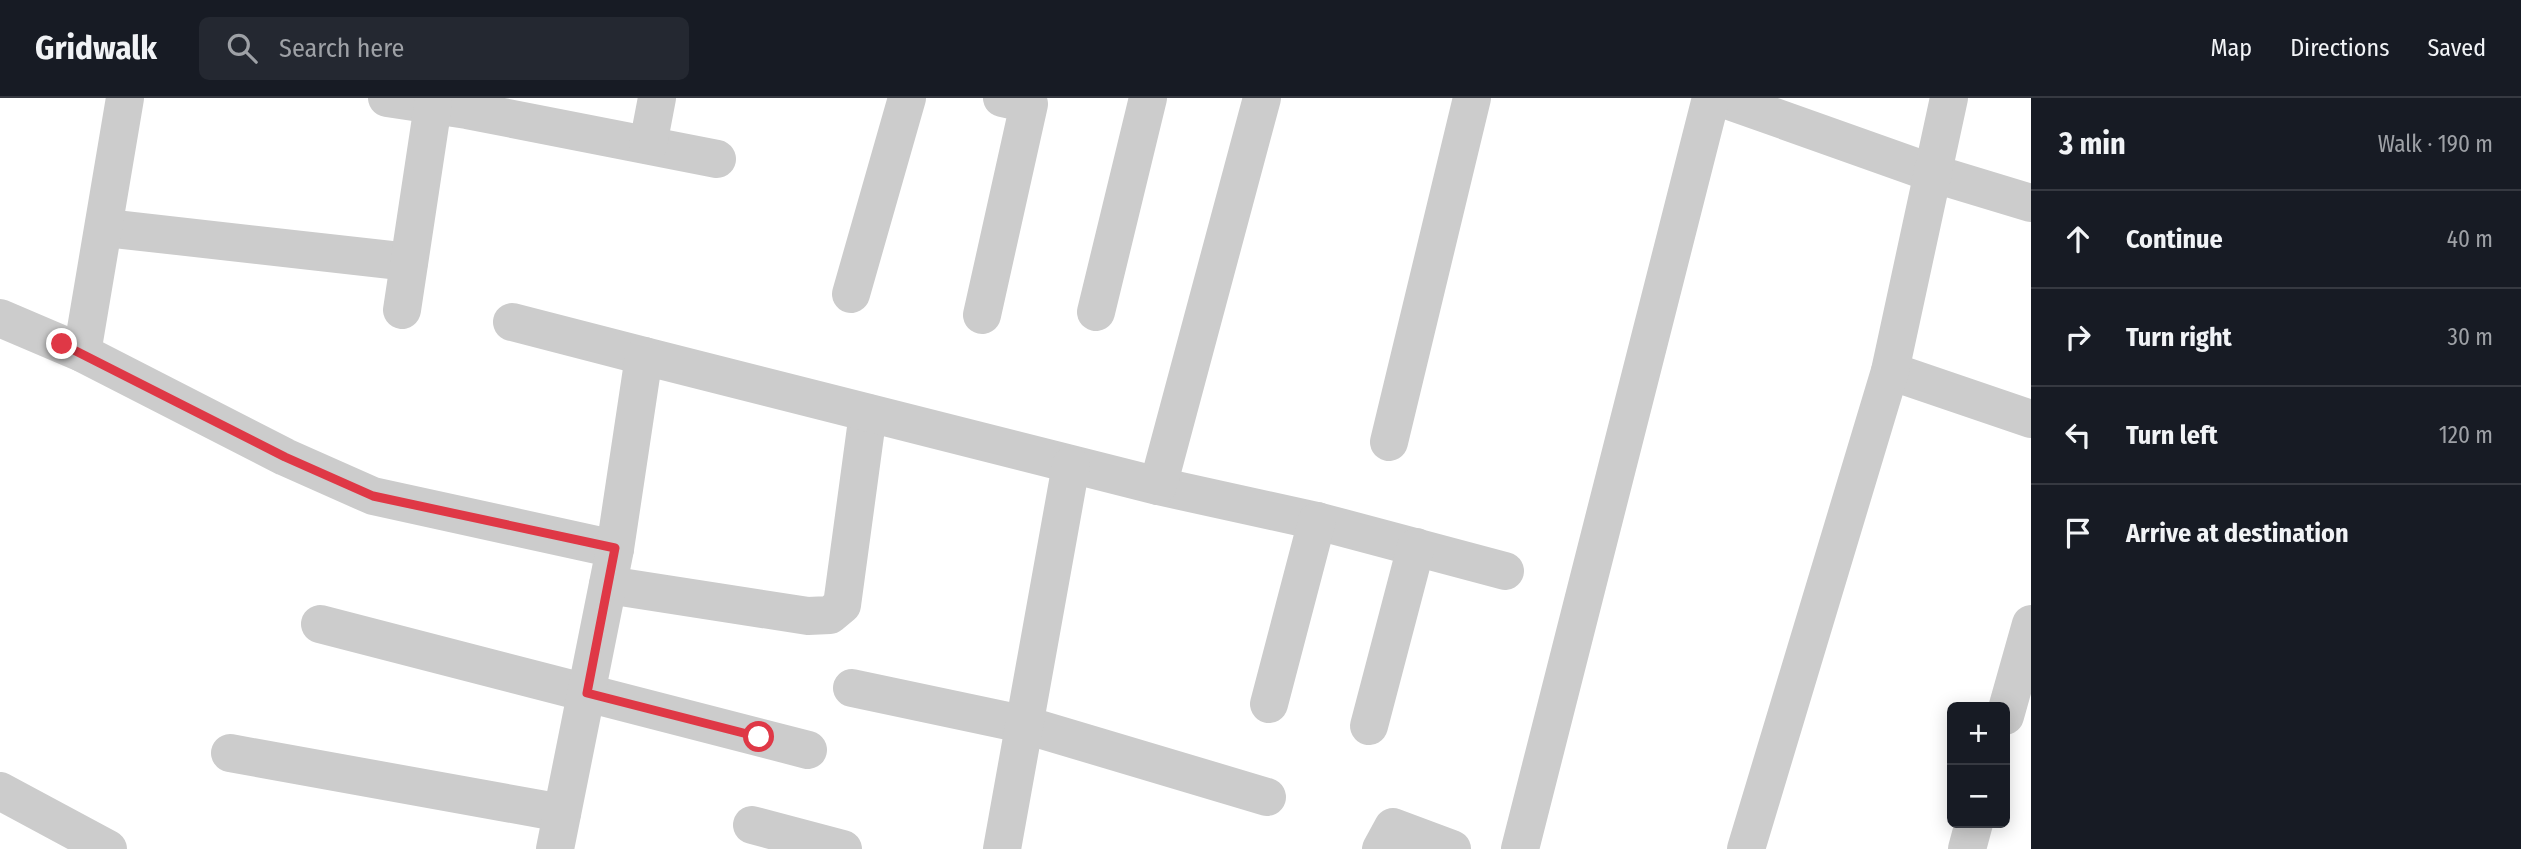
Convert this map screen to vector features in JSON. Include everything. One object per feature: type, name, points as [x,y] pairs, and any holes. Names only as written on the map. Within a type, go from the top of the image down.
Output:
[{"type":"street","points":[[82,353],[106,229],[125,98]]},
{"type":"street","points":[[387,98],[717,159]]},
{"type":"street","points":[[648,145],[657,98]]},
{"type":"street","points":[[851,294],[907,98]]},
{"type":"street","points":[[1096,312],[1148,98]]},
{"type":"street","points":[[1158,486],[1262,98]]},
{"type":"street","points":[[1389,442],[1472,98]]},
{"type":"street","points":[[1520,849],[1711,98]]},
{"type":"street","points":[[1721,98],[1935,174],[2031,203]]},
{"type":"street","points":[[1746,849],[1890,371],[1935,174],[1949,98]]},
{"type":"street","points":[[982,316],[1020,100]]},
{"type":"street","points":[[401,310],[433,105]]},
{"type":"street","points":[[106,229],[409,262]]},
{"type":"street","points":[[0,318],[82,353],[285,457],[373,496],[612,567],[808,615],[830,615],[842,604],[868,413]]},
{"type":"street","points":[[512,322],[1071,465],[1317,521],[1505,571]]},
{"type":"street","points":[[230,753],[559,831],[612,567],[644,356]]},
{"type":"street","points":[[1890,371],[2031,418]]},
{"type":"street","points":[[1002,849],[1022,724],[1071,465]]},
{"type":"street","points":[[1269,704],[1317,521]]},
{"type":"street","points":[[1369,726],[1416,547]]},
{"type":"street","points":[[320,624],[808,750]]},
{"type":"street","points":[[2009,702],[2031,624]]},
{"type":"street","points":[[852,688],[1022,724],[1267,797]]},
{"type":"street","points":[[0,791],[108,849]]},
{"type":"street","points":[[752,825],[843,849]]},
{"type":"street","points":[[1381,849],[1393,827],[1452,849]]},
{"type":"street","points":[[1967,849],[1973,828]]},
{"type":"route","points":[[62,344],[285,457],[373,496],[615,548],[587,693],[759,737]]}]
